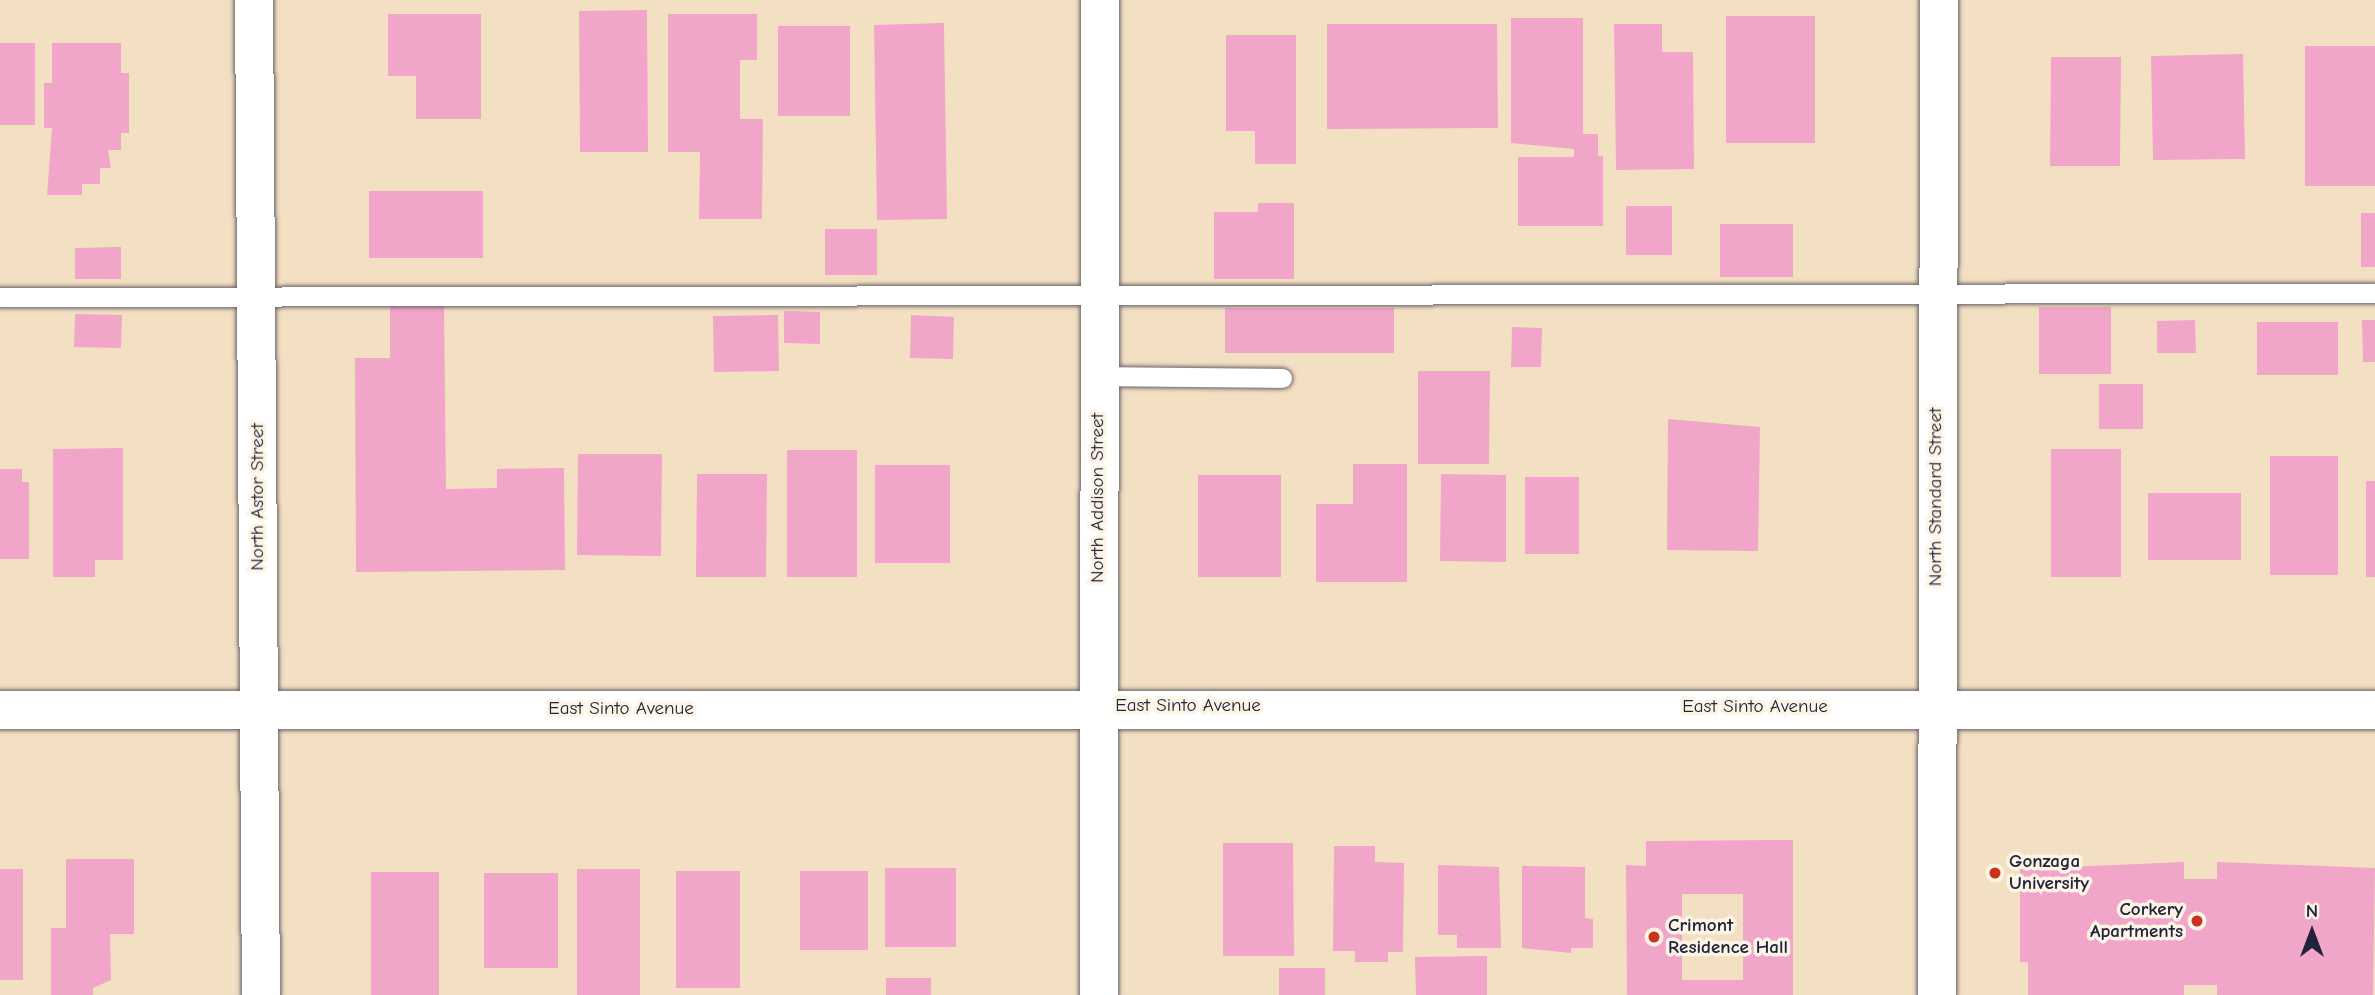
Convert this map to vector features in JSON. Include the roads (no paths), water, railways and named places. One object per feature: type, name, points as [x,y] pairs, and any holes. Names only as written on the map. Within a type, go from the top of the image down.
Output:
[{"type":"street","name":"North Astor Street","points":[[254,0],[261,995]]},
{"type":"street","name":"North Addison Street","points":[[1099,995],[1097,706],[1100,0]]},
{"type":"street","name":"North Standard Street","points":[[1937,995],[1939,0]]},
{"type":"street","name":"East Sinto Avenue","points":[[0,710],[1097,706],[2375,710]]},
{"type":"lane","points":[[0,297],[2375,293]]},
{"type":"lane","points":[[1099,376],[1282,378]]},
{"type":"place","name":"Gonzaga University","points":[[1995,873]]},
{"type":"place","name":"Corkery Apartments","points":[[2197,921]]},
{"type":"place","name":"Crimont Residence Hall","points":[[1654,937]]}]
